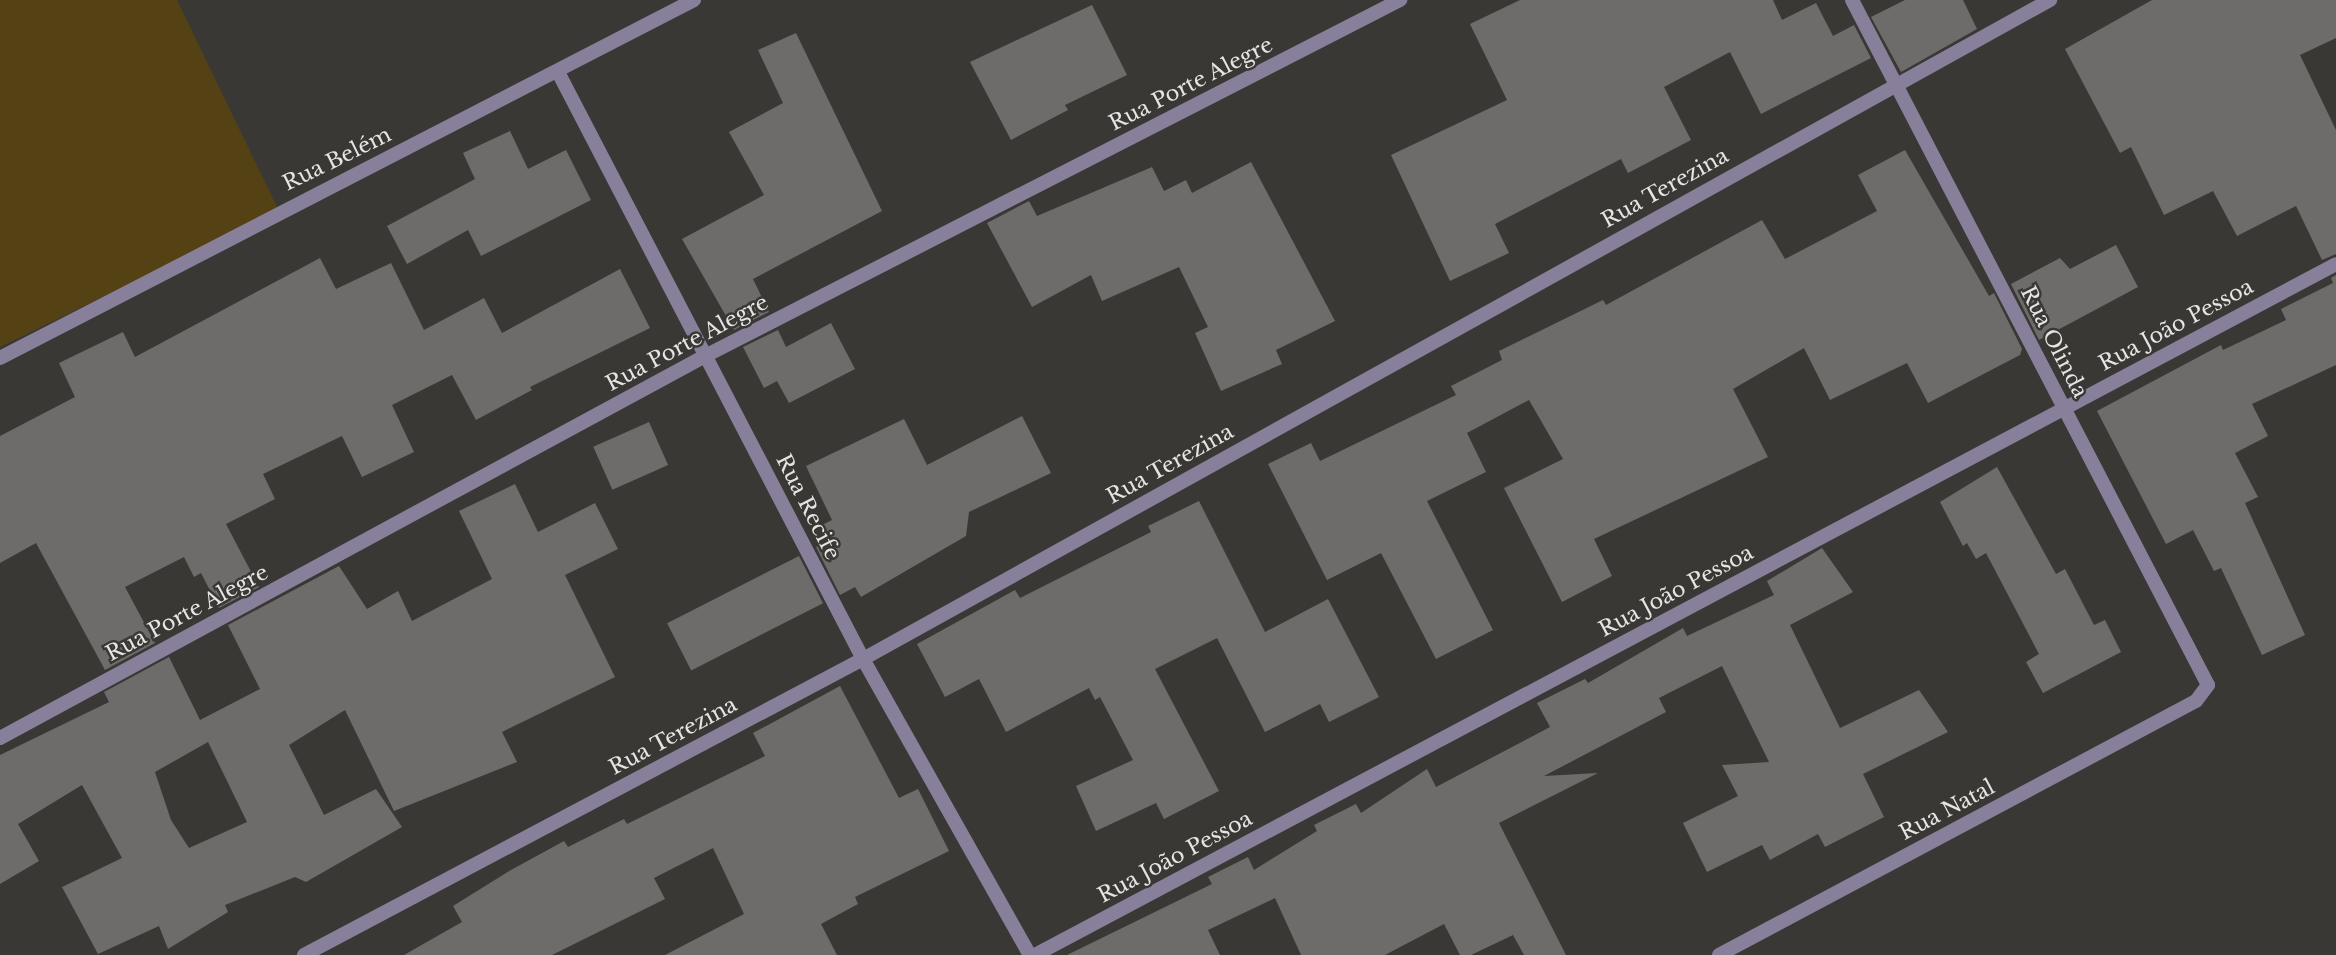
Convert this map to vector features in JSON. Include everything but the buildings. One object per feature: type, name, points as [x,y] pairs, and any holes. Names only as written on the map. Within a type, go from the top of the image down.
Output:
[{"type":"street","name":"Rua Belém","points":[[0,358],[279,211],[558,72],[694,0]]},
{"type":"street","name":"Rua Porte Alegre","points":[[0,738],[707,355],[1401,0]]},
{"type":"street","name":"Rua Olinda","points":[[1852,0],[2205,676],[2206,692],[2196,701]]},
{"type":"street","name":"Rua Terezina","points":[[304,955],[863,659],[1896,83],[2050,0]]},
{"type":"street","name":"Rua Recife","points":[[558,72],[863,659],[1032,955]]},
{"type":"street","name":"Rua João Pessoa","points":[[1032,955],[2336,264]]},
{"type":"street","name":"Rua Natal","points":[[1719,955],[2196,701]]},
{"type":"shaded area","points":[[0,0],[177,0],[279,211],[0,347]]}]
